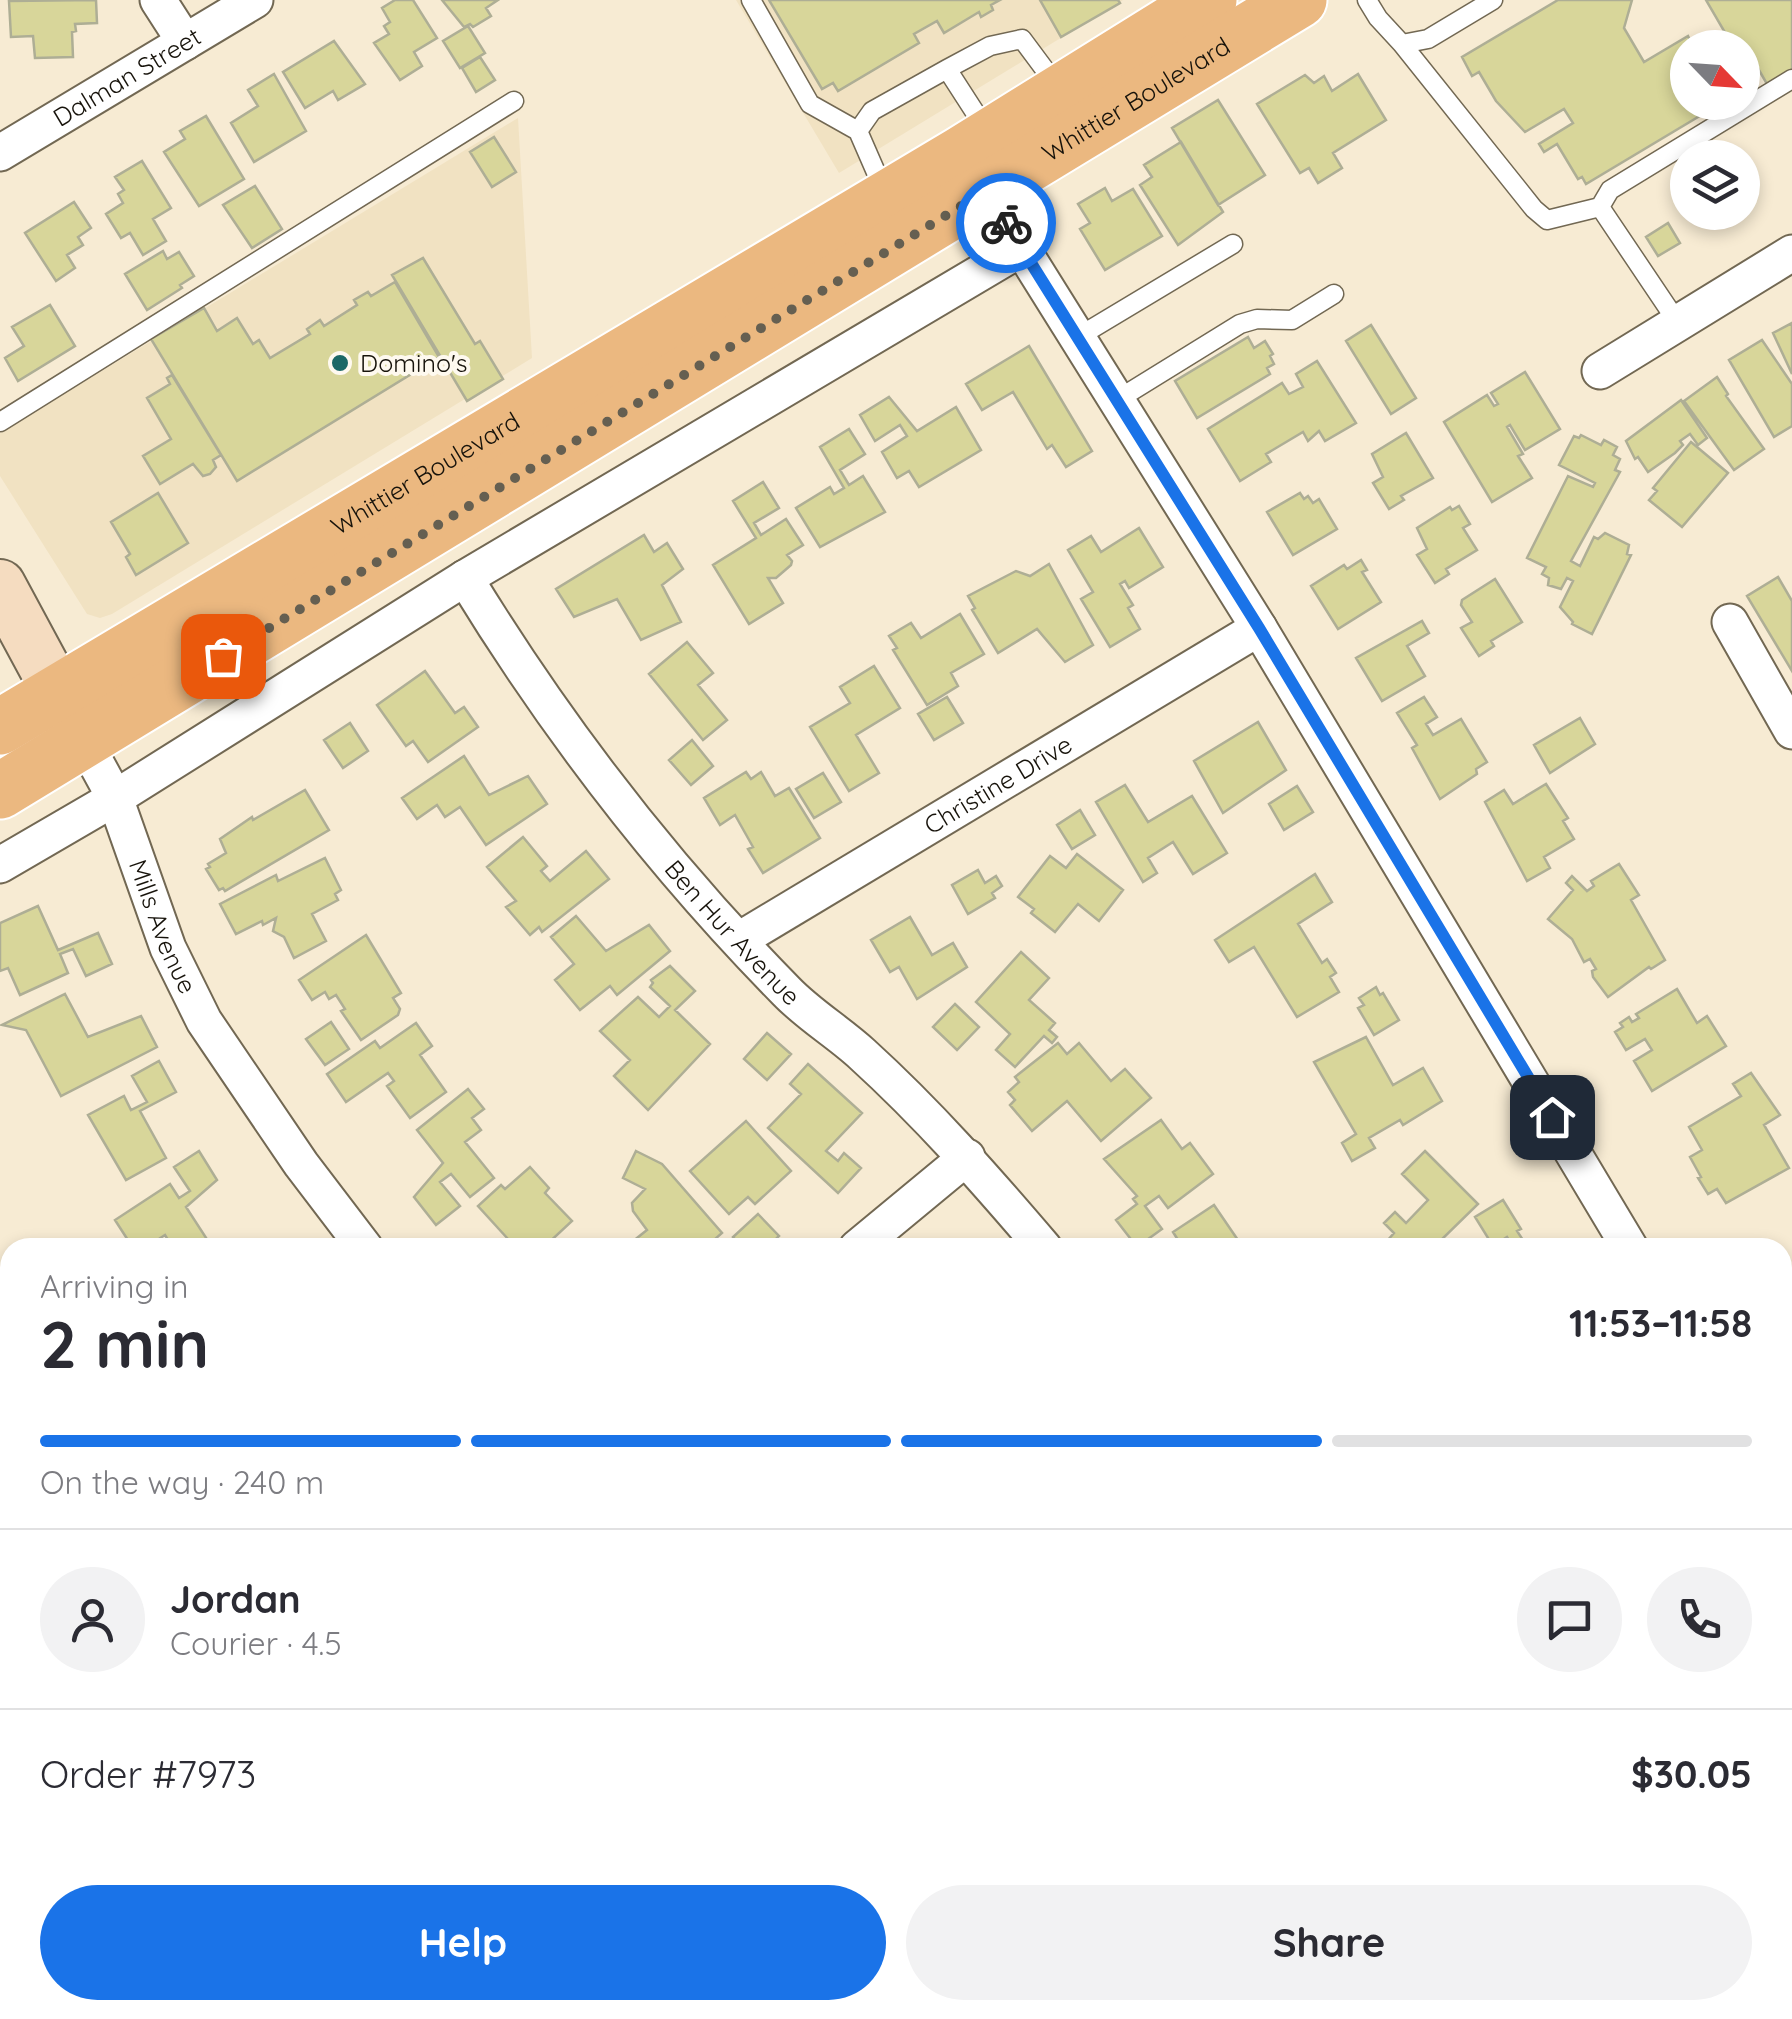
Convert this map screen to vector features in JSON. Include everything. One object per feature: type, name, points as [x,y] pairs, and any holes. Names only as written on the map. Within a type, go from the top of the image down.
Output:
[{"type":"main road","name":"Whittier Boulevard","points":[[0,727],[887,198],[979,160],[1060,91],[1190,26],[1300,0]]},
{"type":"main road","name":"Whittier Boulevard","points":[[0,792],[1190,26]]},
{"type":"street","points":[[158,0],[185,42]]},
{"type":"street","name":"Dalman Street","points":[[0,153],[255,0]]},
{"type":"street","points":[[979,160],[1022,248],[1259,628],[1624,1238]]},
{"type":"street","points":[[0,865],[115,798],[465,578],[1022,248]]},
{"type":"street","points":[[1600,371],[1792,253]]},
{"type":"street","name":"Ben Hur Avenue","points":[[465,578],[521,669],[625,810],[788,994],[861,1053],[966,1158],[1035,1238]]},
{"type":"street","name":"Mills Avenue","points":[[5,609],[58,693],[115,798],[168,948],[204,1021],[301,1164],[357,1238]]},
{"type":"street","points":[[1730,622],[1792,732]]},
{"type":"street","name":"Christine Drive","points":[[739,940],[1259,628]]},
{"type":"street","points":[[869,1238],[966,1158]]},
{"type":"lane","points":[[751,0],[810,104],[858,131],[887,198]]},
{"type":"lane","points":[[1367,0],[1534,209],[1547,220],[1600,207],[1610,190],[1792,78]]},
{"type":"lane","points":[[1402,44],[1428,39],[1492,0]]},
{"type":"lane","points":[[858,131],[872,111],[946,69],[990,46],[1022,39],[1060,91]]},
{"type":"lane","points":[[946,69],[979,160]]},
{"type":"lane","points":[[0,422],[514,101]]},
{"type":"lane","points":[[1600,207],[1678,323]]},
{"type":"lane","points":[[1078,337],[1233,244]]},
{"type":"lane","points":[[1117,400],[1240,324],[1257,318],[1292,320],[1334,294]]},
{"type":"shaded area","points":[[736,0],[1123,0],[839,173]]},
{"type":"shaded area","points":[[518,118],[532,358],[112,614],[100,618],[87,614],[0,476],[0,433]]},
{"type":"building","points":[[96,0],[97,23],[75,24],[73,57],[35,58],[33,36],[11,37],[9,1]]},
{"type":"building","points":[[395,0],[413,0],[437,38],[414,52],[422,66],[400,80],[374,43],[389,34],[384,26],[390,22],[382,8]]},
{"type":"building","points":[[442,0],[498,0],[486,8],[491,16],[473,27],[464,27]]},
{"type":"building","points":[[769,0],[1000,0],[991,5],[993,10],[981,17],[979,12],[944,33],[937,21],[914,34],[919,43],[838,91],[833,83],[822,89]]},
{"type":"building","points":[[1040,0],[1118,0],[1120,3],[1061,37]]},
{"type":"building","points":[[1558,0],[1632,0],[1624,28],[1644,62],[1670,47],[1670,120],[1693,120],[1586,184],[1582,177],[1578,179],[1557,144],[1544,152],[1539,144],[1573,123],[1564,109],[1525,132],[1496,101],[1479,72],[1472,76],[1462,57]]},
{"type":"building","points":[[1706,0],[1792,0],[1792,69],[1767,84],[1760,72],[1760,30],[1724,30]]},
{"type":"building","points":[[468,26],[485,53],[460,68],[443,41]]},
{"type":"building","points":[[334,41],[365,84],[338,100],[333,91],[305,108],[283,72]]},
{"type":"building","points":[[480,57],[495,80],[476,92],[462,68]]},
{"type":"building","points":[[274,74],[306,131],[254,162],[231,123],[258,106],[248,90]]},
{"type":"building","points":[[1358,74],[1386,120],[1333,153],[1342,168],[1318,183],[1309,168],[1300,173],[1257,104],[1305,75],[1314,83],[1324,76],[1332,91]]},
{"type":"building","points":[[1218,100],[1265,175],[1218,205],[1172,128]]},
{"type":"building","points":[[206,116],[244,179],[199,206],[164,152],[185,139],[180,131]]},
{"type":"building","points":[[494,137],[516,172],[492,187],[470,152]]},
{"type":"building","points":[[1181,142],[1223,212],[1178,245],[1140,185],[1152,177],[1144,165]]},
{"type":"building","points":[[142,161],[171,208],[153,219],[166,241],[143,255],[130,233],[121,238],[106,214],[123,203],[118,194],[124,190],[115,177]]},
{"type":"building","points":[[255,186],[282,229],[252,248],[223,205]]},
{"type":"building","points":[[1105,188],[1112,201],[1133,189],[1162,236],[1105,270],[1080,229],[1090,223],[1078,204]]},
{"type":"building","points":[[74,202],[91,228],[78,237],[83,245],[67,255],[75,268],[56,281],[25,233]]},
{"type":"building","points":[[1668,223],[1680,243],[1658,256],[1646,237]]},
{"type":"building","points":[[163,251],[167,259],[179,252],[194,276],[147,310],[125,274]]},
{"type":"building","points":[[423,258],[475,344],[480,341],[503,379],[467,401],[392,275]]},
{"type":"building","points":[[395,282],[439,357],[237,481],[151,339],[204,308],[217,331],[237,318],[253,344],[259,340],[270,358],[310,334],[307,329],[320,320],[324,326],[357,305],[354,300],[368,292],[371,296]]},
{"type":"building","points":[[50,305],[75,346],[18,381],[5,358],[24,346],[12,327]]},
{"type":"building","points":[[1792,323],[1792,374],[1773,333]]},
{"type":"building","points":[[1371,325],[1416,398],[1391,414],[1346,341]]},
{"type":"building","points":[[1248,337],[1254,348],[1265,341],[1273,354],[1270,356],[1274,364],[1267,368],[1270,374],[1197,418],[1175,381]]},
{"type":"building","points":[[1762,340],[1792,384],[1792,426],[1774,437],[1729,360]]},
{"type":"building","points":[[1029,346],[1092,451],[1066,467],[1052,445],[1047,449],[1013,392],[982,410],[966,384]]},
{"type":"building","points":[[1317,361],[1356,423],[1325,441],[1319,431],[1308,441],[1303,432],[1266,454],[1271,462],[1240,481],[1208,429],[1282,383],[1289,394],[1303,387],[1296,374]]},
{"type":"building","points":[[1525,372],[1560,429],[1525,450],[1510,425],[1507,427],[1532,478],[1492,502],[1444,422],[1487,395],[1494,406],[1498,404],[1491,393]]},
{"type":"building","points":[[172,375],[221,455],[213,460],[216,467],[210,474],[203,476],[193,464],[160,484],[143,456],[171,439],[147,398],[170,384],[167,378]]},
{"type":"building","points":[[1717,377],[1764,449],[1734,470],[1684,401]]},
{"type":"building","points":[[889,397],[917,431],[956,407],[981,450],[919,487],[909,471],[897,478],[882,452],[907,436],[900,425],[875,441],[860,415]]},
{"type":"building","points":[[1681,400],[1707,438],[1698,445],[1690,434],[1680,441],[1683,445],[1675,453],[1648,472],[1638,457],[1635,459],[1626,441]]},
{"type":"building","points":[[849,429],[865,454],[840,470],[849,485],[863,476],[885,512],[820,547],[796,508],[830,487],[834,494],[844,488],[820,447]]},
{"type":"building","points":[[1406,433],[1433,478],[1401,496],[1404,500],[1389,509],[1373,483],[1383,477],[1372,454]]},
{"type":"building","points":[[1581,435],[1601,445],[1604,440],[1617,447],[1613,455],[1620,459],[1615,470],[1620,472],[1571,561],[1580,566],[1594,537],[1598,539],[1605,533],[1629,545],[1627,554],[1631,555],[1592,634],[1572,624],[1560,607],[1573,581],[1567,578],[1561,589],[1548,585],[1549,578],[1542,574],[1546,567],[1527,558],[1568,476],[1593,487],[1595,483],[1559,465],[1574,436]]},
{"type":"building","points":[[1691,442],[1728,473],[1682,527],[1649,500],[1657,491],[1653,488]]},
{"type":"building","points":[[763,482],[779,508],[754,523],[761,535],[786,519],[803,545],[787,555],[791,565],[776,578],[768,578],[783,603],[749,624],[713,565],[756,538],[733,501]]},
{"type":"building","points":[[158,493],[188,543],[136,575],[126,557],[130,554],[111,522]]},
{"type":"building","points":[[1300,493],[1313,503],[1319,499],[1337,529],[1293,555],[1267,512]]},
{"type":"building","points":[[1459,506],[1470,524],[1463,528],[1477,550],[1446,569],[1449,574],[1435,583],[1417,555],[1427,549],[1417,528],[1450,507],[1452,510]]},
{"type":"building","points":[[1139,528],[1163,567],[1129,588],[1125,581],[1120,584],[1133,605],[1128,608],[1140,629],[1110,647],[1081,599],[1093,592],[1068,550],[1091,536],[1101,552]]},
{"type":"building","points":[[644,535],[654,552],[667,543],[683,569],[662,585],[681,622],[641,640],[617,599],[574,617],[556,589]]},
{"type":"building","points":[[1361,560],[1367,570],[1362,572],[1381,602],[1338,629],[1311,586],[1344,565],[1347,569]]},
{"type":"building","points":[[1049,564],[1093,645],[1065,662],[1037,629],[998,653],[968,596],[1016,571],[1030,576]]},
{"type":"building","points":[[1778,577],[1792,601],[1792,671],[1747,596]]},
{"type":"building","points":[[1495,579],[1522,622],[1491,641],[1494,646],[1479,656],[1461,628],[1472,622],[1462,600]]},
{"type":"building","points":[[960,614],[984,654],[951,673],[958,686],[927,705],[893,650],[897,648],[889,636],[911,623],[921,638]]},
{"type":"building","points":[[1422,621],[1429,633],[1407,646],[1425,676],[1382,701],[1356,658]]},
{"type":"building","points":[[687,642],[713,673],[698,685],[727,720],[703,740],[649,674]]},
{"type":"building","points":[[874,666],[900,708],[856,735],[879,773],[849,791],[810,727],[850,703],[840,687]]},
{"type":"building","points":[[425,671],[455,713],[464,707],[478,727],[428,762],[413,741],[406,746],[377,705]]},
{"type":"building","points":[[947,697],[963,723],[934,740],[918,714]]},
{"type":"building","points":[[1424,697],[1437,717],[1426,724],[1433,735],[1461,719],[1487,762],[1476,769],[1477,774],[1440,799],[1412,748],[1417,745],[1397,713]]},
{"type":"building","points":[[1580,718],[1595,744],[1550,773],[1534,745]]},
{"type":"building","points":[[1258,722],[1286,770],[1223,813],[1194,761]]},
{"type":"building","points":[[350,723],[368,751],[343,768],[324,740]]},
{"type":"building","points":[[692,740],[713,766],[691,785],[669,760]]},
{"type":"building","points":[[464,756],[489,795],[528,776],[547,804],[486,845],[460,807],[445,817],[437,805],[417,819],[402,798]]},
{"type":"building","points":[[746,772],[751,779],[761,772],[775,796],[789,788],[820,838],[763,873],[748,849],[753,847],[735,815],[720,825],[704,798]]},
{"type":"building","points":[[823,773],[841,802],[814,818],[796,789]]},
{"type":"building","points":[[1546,784],[1568,818],[1563,821],[1574,839],[1544,857],[1550,868],[1527,881],[1485,802],[1504,790],[1513,804]]},
{"type":"building","points":[[1125,785],[1148,822],[1192,796],[1227,853],[1193,874],[1173,842],[1148,858],[1157,873],[1143,882],[1096,802]]},
{"type":"building","points":[[1297,786],[1313,812],[1284,830],[1269,804]]},
{"type":"building","points":[[305,790],[329,830],[225,891],[219,890],[206,869],[226,853],[220,839],[252,817],[253,820]]},
{"type":"building","points":[[1080,810],[1095,835],[1072,849],[1057,825]]},
{"type":"building","points":[[523,837],[547,866],[541,871],[550,881],[586,851],[609,879],[542,932],[539,927],[530,935],[506,907],[516,901],[487,867]]},
{"type":"building","points":[[1077,854],[1123,890],[1099,921],[1078,904],[1055,932],[1018,897],[1050,856],[1066,868]]},
{"type":"building","points":[[325,858],[341,890],[335,894],[338,900],[312,914],[326,941],[294,958],[284,937],[273,931],[276,918],[236,934],[220,904],[276,875],[278,881]]},
{"type":"building","points":[[1619,864],[1639,895],[1631,900],[1665,960],[1608,997],[1593,977],[1592,971],[1596,969],[1590,959],[1584,962],[1572,939],[1548,919],[1573,890],[1566,883],[1572,876],[1587,891],[1594,886],[1591,881]]},
{"type":"building","points":[[978,870],[985,883],[996,876],[1002,886],[992,893],[995,898],[968,914],[952,885]]},
{"type":"building","points":[[1315,874],[1332,902],[1298,924],[1322,963],[1327,959],[1336,973],[1330,977],[1339,992],[1297,1017],[1254,947],[1229,962],[1215,940]]},
{"type":"building","points":[[38,906],[58,950],[98,933],[112,964],[86,976],[73,949],[60,954],[68,973],[20,995],[8,968],[0,971],[0,923]]},
{"type":"building","points":[[576,916],[606,951],[649,925],[670,951],[617,995],[610,986],[580,1010],[555,980],[574,964],[551,937]]},
{"type":"building","points":[[910,917],[932,955],[953,943],[967,967],[917,999],[899,967],[890,972],[871,940]]},
{"type":"building","points":[[366,935],[401,993],[393,998],[400,1009],[398,1015],[361,1040],[341,1011],[345,1009],[336,995],[329,999],[325,992],[312,1000],[299,980]]},
{"type":"building","points":[[1021,952],[1049,978],[1029,1000],[1055,1023],[1049,1030],[1057,1037],[1052,1043],[1044,1036],[1015,1067],[996,1050],[1010,1034],[976,1002]]},
{"type":"building","points":[[670,966],[695,991],[675,1010],[710,1044],[648,1110],[614,1076],[630,1060],[600,1031],[638,997],[659,1017],[670,1006],[650,987],[651,980]]},
{"type":"building","points":[[1376,987],[1399,1020],[1374,1035],[1358,1008],[1364,1005],[1359,998]]},
{"type":"building","points":[[1677,989],[1697,1023],[1707,1016],[1726,1046],[1652,1091],[1634,1061],[1652,1050],[1645,1039],[1626,1050],[1615,1032],[1623,1027],[1620,1023],[1629,1017],[1632,1022],[1639,1018],[1636,1014]]},
{"type":"building","points":[[65,994],[88,1037],[141,1016],[157,1047],[61,1096],[26,1030],[2,1025]]},
{"type":"building","points":[[955,1004],[979,1027],[957,1050],[933,1027]]},
{"type":"building","points":[[331,1022],[349,1049],[325,1065],[306,1039]]},
{"type":"building","points":[[416,1023],[432,1046],[420,1055],[446,1092],[410,1118],[387,1086],[394,1081],[388,1073],[346,1102],[327,1074],[375,1041],[380,1048]]},
{"type":"building","points":[[767,1033],[791,1054],[767,1080],[744,1059]]},
{"type":"building","points":[[1366,1037],[1393,1085],[1423,1068],[1442,1101],[1403,1125],[1400,1120],[1369,1138],[1375,1148],[1352,1161],[1342,1143],[1356,1134],[1314,1062]]},
{"type":"building","points":[[1058,1043],[1067,1054],[1079,1043],[1111,1081],[1125,1069],[1151,1098],[1101,1141],[1067,1101],[1032,1131],[1010,1105],[1015,1100],[1008,1092],[1019,1082],[1015,1077]]},
{"type":"building","points":[[159,1061],[176,1092],[140,1111],[166,1158],[126,1180],[88,1115],[124,1096],[131,1110],[147,1102],[132,1076]]},
{"type":"building","points":[[808,1064],[862,1113],[826,1151],[838,1161],[844,1153],[861,1168],[838,1193],[768,1128],[801,1094],[790,1084]]},
{"type":"building","points":[[1751,1073],[1780,1115],[1764,1125],[1789,1168],[1726,1203],[1717,1189],[1708,1194],[1698,1178],[1701,1177],[1690,1157],[1702,1150],[1689,1127],[1741,1096],[1733,1084]]},
{"type":"building","points":[[468,1089],[484,1109],[472,1118],[481,1130],[465,1142],[494,1178],[470,1197],[451,1174],[440,1182],[460,1206],[436,1225],[414,1197],[443,1163],[417,1130]]},
{"type":"building","points":[[1161,1120],[1182,1149],[1190,1143],[1213,1174],[1168,1208],[1159,1196],[1145,1206],[1162,1229],[1150,1238],[1130,1238],[1116,1220],[1137,1204],[1133,1199],[1137,1196],[1104,1159]]},
{"type":"building","points":[[746,1121],[791,1171],[755,1204],[748,1197],[729,1214],[690,1171]]},
{"type":"building","points":[[199,1151],[217,1180],[186,1207],[206,1238],[127,1238],[115,1220],[170,1184],[179,1198],[190,1191],[174,1167]]},
{"type":"building","points":[[636,1151],[662,1164],[722,1233],[716,1238],[637,1238],[647,1230],[633,1211],[632,1203],[645,1189],[623,1178]]},
{"type":"building","points":[[1425,1151],[1478,1204],[1443,1238],[1390,1238],[1394,1233],[1384,1223],[1395,1212],[1406,1223],[1428,1200],[1402,1174]]},
{"type":"building","points":[[530,1167],[549,1188],[545,1193],[572,1221],[554,1238],[507,1238],[478,1206],[501,1185],[505,1189]]},
{"type":"building","points":[[1503,1200],[1521,1229],[1517,1231],[1522,1238],[1488,1238],[1475,1217]]},
{"type":"building","points":[[1214,1205],[1237,1238],[1177,1238],[1173,1232]]},
{"type":"building","points":[[758,1214],[779,1236],[777,1238],[733,1237]]},
{"type":"way so far","points":[[223,656],[986,191],[1006,223]]},
{"type":"place","name":"Domino's","points":[[340,363]]},
{"type":"route","points":[[1006,223],[1259,628],[1552,1117]]}]
